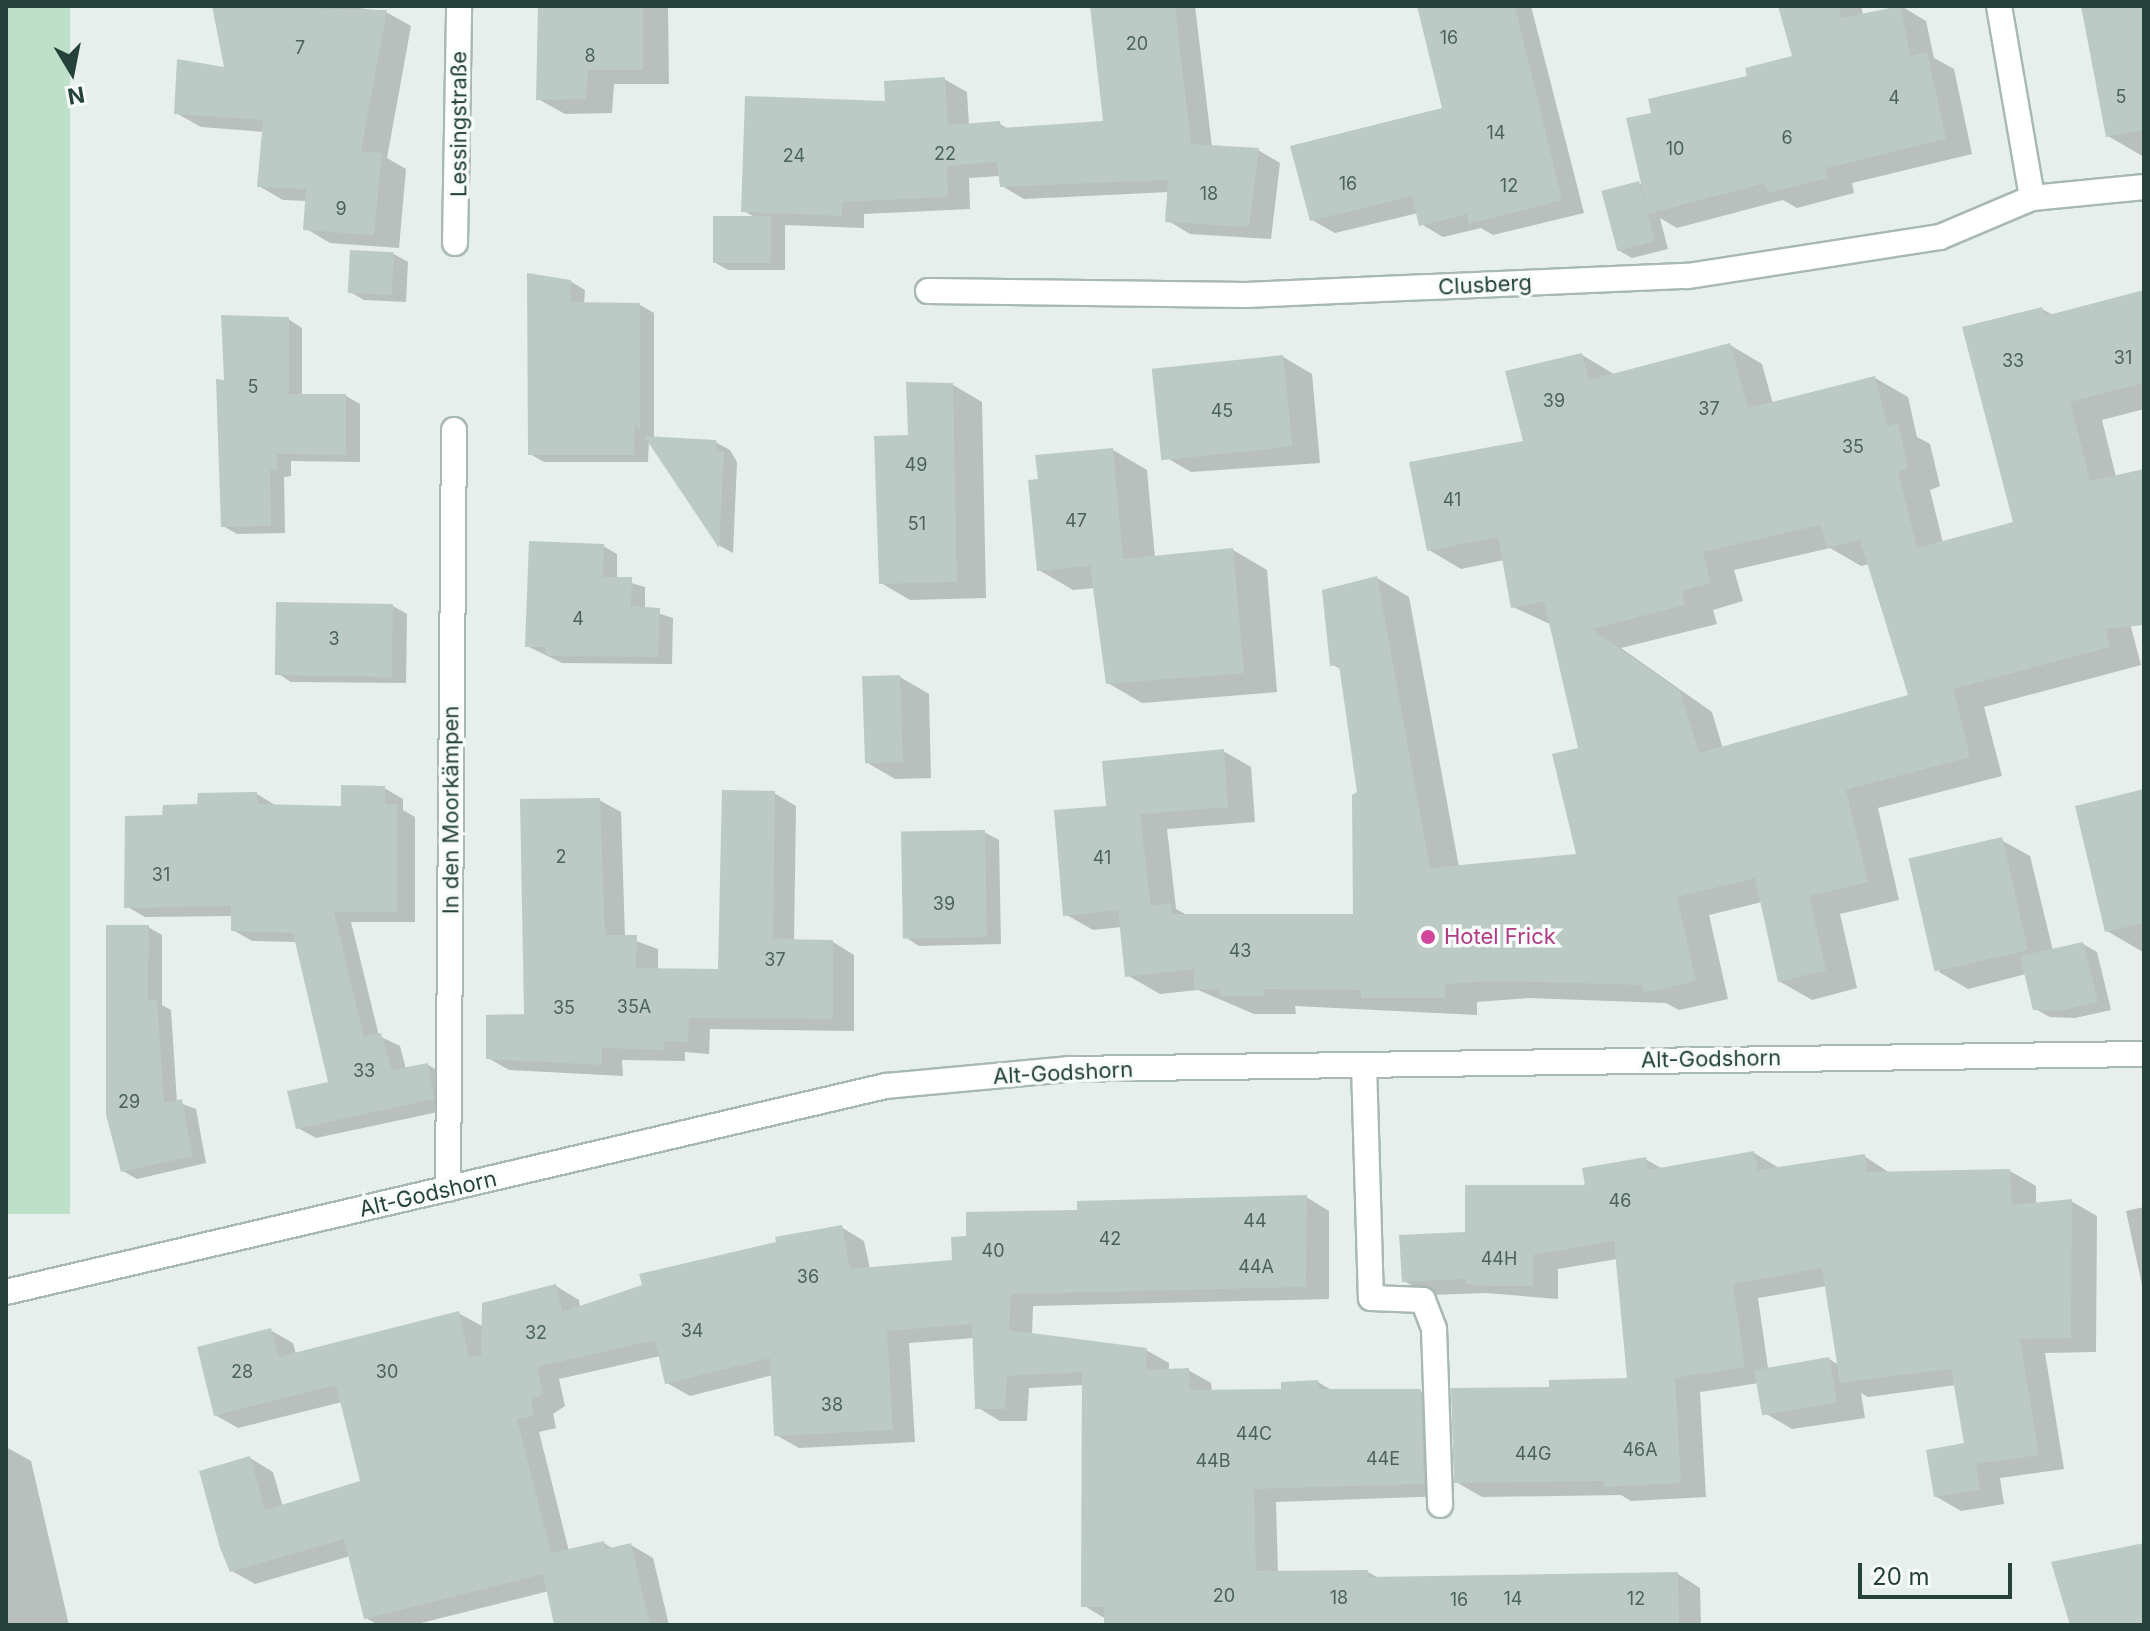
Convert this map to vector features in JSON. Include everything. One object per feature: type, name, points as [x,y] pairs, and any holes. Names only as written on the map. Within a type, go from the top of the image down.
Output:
[{"type":"street","name":"Lessingstraße","points":[[455,243],[459,6]]},
{"type":"street","points":[[1999,6],[2032,198]]},
{"type":"street","name":"Clusberg","points":[[928,291],[1246,295],[1688,276],[1940,237],[2032,198],[2144,187]]},
{"type":"street","name":"In den Moorkämpen","points":[[448,1189],[454,430]]},
{"type":"street","name":"Alt-Godshorn","points":[[6,1292],[886,1086],[1069,1069],[2144,1054]]},
{"type":"street","points":[[1364,1065],[1371,1298],[1423,1300],[1434,1329],[1440,1505]]},
{"type":"green space","points":[[6,6],[70,6],[70,1214],[6,1214]]},
{"type":"building","points":[[212,6],[387,10],[361,151],[382,153],[374,235],[303,230],[306,189],[257,187],[263,120],[174,114],[177,59],[224,67]]},
{"type":"building","points":[[538,6],[643,6],[643,70],[588,70],[586,99],[536,100]]},
{"type":"building","points":[[1090,6],[1175,6],[1191,144],[1259,148],[1249,227],[1165,222],[1168,180],[1000,187],[997,162],[947,166],[948,197],[842,202],[842,216],[741,212],[745,96],[885,101],[884,81],[945,77],[948,125],[1000,121],[1001,128],[1103,121]]},
{"type":"building","points":[[1417,6],[1515,6],[1562,200],[1469,224],[1467,214],[1419,226],[1412,196],[1310,221],[1290,146],[1442,108]]},
{"type":"building","points":[[1778,6],[1839,6],[1841,18],[1900,6],[1911,56],[1927,52],[1946,139],[1826,168],[1828,178],[1768,193],[1765,183],[1648,214],[1626,118],[1651,113],[1648,99],[1747,76],[1745,68],[1792,56]]},
{"type":"building","points":[[2081,6],[2144,6],[2144,130],[2106,137]]},
{"type":"building","points":[[1639,181],[1655,241],[1617,251],[1601,191]]},
{"type":"building","points":[[713,216],[771,216],[771,263],[713,263]]},
{"type":"building","points":[[350,250],[394,252],[392,295],[348,293]]},
{"type":"building","points":[[527,273],[571,280],[570,302],[640,303],[640,431],[635,423],[634,455],[528,455]]},
{"type":"building","points":[[2144,290],[2144,383],[2070,402],[2090,481],[2144,469],[2144,625],[2105,629],[2110,647],[1953,689],[1970,757],[1846,790],[1868,882],[1809,896],[1826,970],[1778,982],[1755,878],[1677,897],[1696,981],[1644,993],[1643,985],[1494,981],[1445,984],[1445,998],[1361,998],[1361,990],[1263,989],[1264,996],[1220,996],[1219,989],[1194,990],[1194,969],[1125,977],[1118,910],[1171,903],[1172,914],[1353,914],[1352,795],[1357,792],[1339,665],[1330,666],[1322,590],[1377,576],[1430,868],[1576,854],[1552,754],[1578,748],[1544,601],[1511,608],[1498,537],[1427,551],[1409,462],[1523,441],[1505,371],[1582,353],[1589,380],[1730,343],[1748,408],[1875,376],[1887,426],[1898,423],[1908,468],[1898,472],[1917,548],[2013,522],[1962,327],[2042,307],[2045,316]],"holes":[[[1821,525],[1827,548],[1860,540],[1908,695],[1699,753],[1680,691],[1592,629],[1685,605],[1682,591],[1711,583],[1703,552]]]},
{"type":"building","points":[[221,315],[289,317],[289,394],[346,394],[346,455],[277,454],[277,469],[270,470],[271,526],[221,527],[216,379],[224,380]]},
{"type":"building","points":[[1283,355],[1293,446],[1161,460],[1152,369]]},
{"type":"building","points":[[906,382],[953,383],[957,582],[879,584],[874,436],[908,435]]},
{"type":"building","points":[[644,436],[716,440],[717,452],[724,452],[719,548]]},
{"type":"building","points":[[1113,448],[1123,559],[1233,548],[1244,673],[1106,684],[1090,566],[1037,571],[1028,480],[1038,479],[1035,455]]},
{"type":"building","points":[[529,541],[604,544],[603,577],[632,577],[631,606],[660,608],[658,657],[546,656],[545,647],[525,647]]},
{"type":"building","points":[[276,602],[393,604],[392,677],[275,675]]},
{"type":"building","points":[[900,675],[903,762],[865,763],[862,676]]},
{"type":"building","points":[[1224,749],[1228,807],[1140,814],[1151,906],[1063,916],[1054,810],[1106,806],[1102,761]]},
{"type":"building","points":[[341,785],[385,786],[385,804],[397,804],[397,912],[334,912],[364,1037],[381,1033],[392,1070],[428,1063],[434,1099],[296,1129],[287,1091],[328,1082],[293,933],[231,931],[231,906],[124,908],[125,816],[162,815],[163,805],[197,804],[198,793],[257,792],[258,804],[341,806]]},
{"type":"building","points":[[2144,789],[2144,923],[2105,932],[2075,806]]},
{"type":"building","points":[[722,790],[775,791],[773,939],[833,940],[833,1019],[689,1018],[688,1042],[664,1041],[664,1050],[602,1048],[602,1065],[486,1059],[486,1015],[524,1014],[520,799],[600,798],[605,935],[637,935],[636,968],[718,969]]},
{"type":"building","points":[[985,830],[987,937],[903,938],[901,831]]},
{"type":"building","points":[[2002,837],[2028,950],[1935,972],[1908,859]]},
{"type":"building","points":[[106,925],[149,925],[148,1000],[157,1000],[164,1103],[182,1099],[193,1156],[121,1172],[106,1115]]},
{"type":"building","points":[[2083,942],[2098,1002],[2059,1011],[2033,1010],[2020,956]]},
{"type":"building","points":[[1754,1151],[1758,1170],[1865,1154],[1867,1172],[2010,1169],[2012,1205],[2072,1199],[2071,1338],[2020,1339],[2039,1455],[1976,1464],[1980,1490],[1934,1497],[1926,1450],[1964,1443],[1951,1369],[1840,1383],[1822,1268],[1733,1284],[1745,1367],[1675,1378],[1681,1483],[1604,1487],[1603,1481],[1454,1483],[1451,1388],[1549,1387],[1549,1380],[1627,1378],[1614,1241],[1533,1255],[1533,1286],[1490,1286],[1466,1284],[1466,1279],[1402,1282],[1399,1235],[1465,1232],[1465,1185],[1585,1185],[1582,1168],[1646,1157],[1648,1170]]},
{"type":"building","points":[[1307,1195],[1306,1287],[1011,1294],[1009,1330],[1147,1348],[1146,1370],[1189,1368],[1190,1390],[1281,1389],[1281,1382],[1318,1380],[1319,1389],[1421,1389],[1424,1484],[1254,1489],[1256,1571],[1368,1570],[1369,1577],[1678,1572],[1679,1625],[1104,1625],[1104,1607],[1081,1607],[1082,1372],[1007,1376],[1005,1409],[975,1409],[972,1324],[887,1331],[893,1430],[774,1436],[770,1358],[665,1384],[655,1340],[537,1367],[543,1393],[531,1401],[534,1416],[517,1419],[551,1553],[604,1541],[606,1549],[631,1543],[650,1625],[554,1625],[543,1574],[364,1619],[344,1539],[230,1572],[220,1548],[199,1471],[250,1456],[265,1510],[360,1481],[336,1385],[214,1416],[197,1347],[271,1328],[278,1357],[459,1311],[469,1357],[481,1356],[482,1303],[556,1284],[562,1312],[642,1285],[639,1274],[776,1242],[775,1237],[842,1225],[850,1269],[952,1260],[951,1237],[966,1236],[966,1212],[1077,1210],[1077,1201]]},
{"type":"building","points":[[1829,1357],[1837,1402],[1762,1415],[1754,1370]]},
{"type":"building","points":[[2144,1543],[2144,1625],[2070,1625],[2051,1562]]},
{"type":"place","name":"Hotel Frick","points":[[1428,937]]}]
